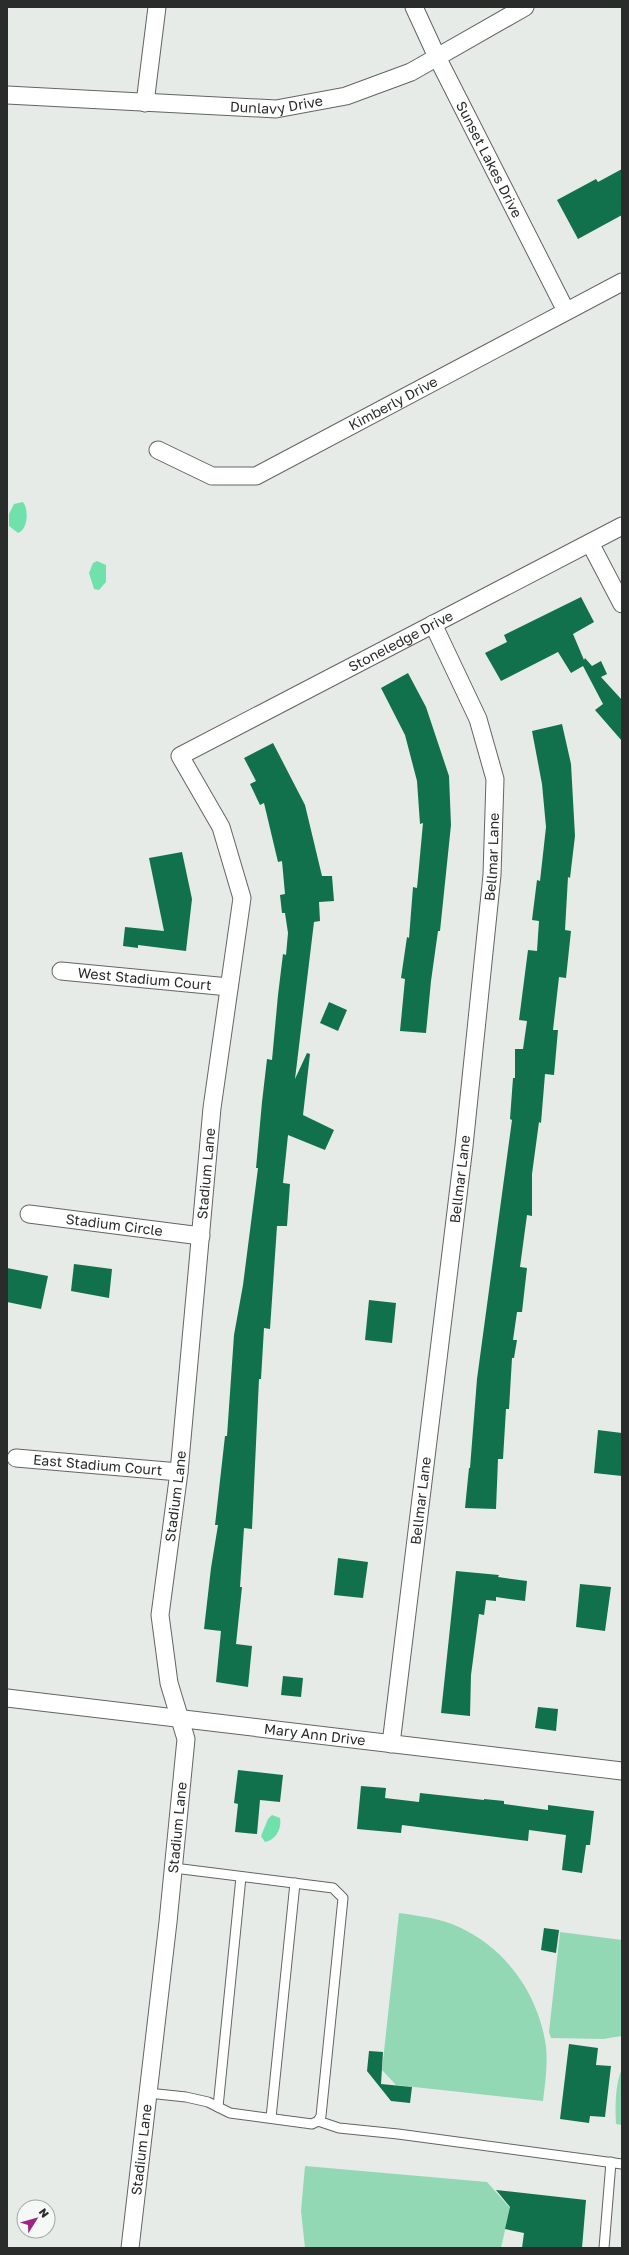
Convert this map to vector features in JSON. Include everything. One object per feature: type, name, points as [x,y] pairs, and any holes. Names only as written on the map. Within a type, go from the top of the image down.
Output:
[{"type":"street","points":[[145,103],[156,7]]},
{"type":"street","name":"Sunset Lakes Drive","points":[[414,7],[437,57],[566,311]]},
{"type":"street","name":"Dunlavy Drive","points":[[7,95],[276,109],[346,96],[410,72],[525,7]]},
{"type":"street","name":"Kimberly Drive","points":[[158,450],[212,476],[256,476],[622,282]]},
{"type":"street","name":"Stoneledge Drive","points":[[180,756],[622,526]]},
{"type":"street","points":[[590,542],[622,604]]},
{"type":"street","name":"Bellmar Lane","points":[[391,1744],[464,1146],[492,875],[495,779],[478,719],[433,624]]},
{"type":"street","name":"Stadium Lane","points":[[130,2248],[174,1868],[186,1739],[169,1683],[160,1615],[179,1472],[212,1108],[242,898],[221,827],[180,756]]},
{"type":"street","name":"West Stadium Court","points":[[61,971],[229,987]]},
{"type":"street","name":"Stadium Circle","points":[[29,1214],[201,1236]]},
{"type":"street","name":"East Stadium Court","points":[[16,1458],[179,1472]]},
{"type":"street","name":"Mary Ann Drive","points":[[7,1698],[622,1771]]},
{"type":"lane","points":[[174,1868],[333,1888],[343,1898],[322,2108],[318,2121]]},
{"type":"lane","points":[[218,2107],[241,1877]]},
{"type":"lane","points":[[271,2118],[295,1883]]},
{"type":"lane","points":[[148,2093],[186,2097],[208,2102],[230,2113],[312,2124],[318,2121],[339,2128],[398,2134],[622,2164]]},
{"type":"lane","points":[[604,2248],[611,2162]]},
{"type":"shaded area","points":[[23,502],[27,514],[26,524],[18,533],[9,526],[9,514],[14,504]]},
{"type":"shaded area","points":[[97,561],[106,565],[106,582],[99,590],[94,589],[89,573],[93,563]]},
{"type":"shaded area","points":[[272,1815],[280,1818],[280,1826],[275,1836],[269,1841],[265,1842],[261,1836],[268,1819]]},
{"type":"shaded area","points":[[399,1913],[437,1919],[459,1927],[476,1936],[506,1961],[518,1976],[536,2009],[546,2047],[547,2061],[543,2101],[396,2085],[382,2070]]},
{"type":"shaded area","points":[[560,1932],[622,1940],[622,2036],[603,2039],[551,2038],[549,2032]]},
{"type":"shaded area","points":[[622,2068],[622,2125],[616,2124],[616,2096]]},
{"type":"shaded area","points":[[305,2166],[487,2182],[510,2208],[501,2248],[305,2248],[301,2211]]},
{"type":"building","points":[[622,169],[622,215],[578,239],[557,200],[596,179],[598,182]]},
{"type":"building","points":[[581,597],[594,622],[573,634],[584,660],[585,658],[592,666],[601,661],[607,674],[601,677],[622,700],[622,741],[595,710],[603,704],[583,666],[571,673],[558,652],[501,681],[485,653],[507,642],[504,635]]},
{"type":"building","points":[[408,673],[426,707],[449,776],[451,825],[440,931],[438,931],[431,981],[426,1033],[400,1031],[405,979],[401,978],[407,937],[409,938],[413,887],[417,888],[423,823],[420,824],[417,781],[405,735],[381,688]]},
{"type":"building","points":[[562,724],[571,764],[575,836],[570,878],[568,877],[565,930],[571,931],[566,978],[559,977],[553,1030],[558,1030],[554,1075],[545,1074],[541,1123],[539,1122],[532,1174],[532,1216],[527,1215],[520,1267],[527,1268],[522,1312],[517,1312],[513,1340],[517,1340],[514,1358],[512,1358],[509,1409],[506,1409],[503,1459],[498,1459],[496,1509],[465,1508],[470,1468],[477,1379],[512,1120],[510,1119],[513,1078],[515,1078],[515,1049],[523,1049],[527,1021],[519,1020],[528,950],[537,951],[539,921],[532,920],[537,880],[540,881],[546,827],[542,784],[532,731]]},
{"type":"building","points":[[273,743],[305,805],[322,876],[332,876],[334,901],[319,902],[320,921],[314,922],[295,1079],[307,1053],[310,1054],[303,1115],[334,1130],[325,1150],[288,1135],[283,1183],[290,1184],[287,1226],[277,1226],[270,1329],[264,1328],[261,1379],[259,1379],[252,1529],[244,1528],[240,1587],[242,1587],[236,1644],[252,1646],[248,1687],[216,1682],[221,1631],[204,1629],[211,1568],[218,1525],[215,1525],[225,1436],[227,1436],[234,1335],[243,1285],[258,1168],[256,1168],[267,1059],[272,1060],[283,954],[286,955],[288,933],[285,913],[282,913],[280,895],[285,894],[282,861],[278,862],[264,803],[260,805],[250,784],[256,781],[244,758]]},
{"type":"building","points":[[182,852],[192,899],[186,951],[138,945],[138,948],[123,946],[125,927],[164,931],[149,858]]},
{"type":"building","points":[[329,1002],[347,1010],[338,1031],[320,1023]]},
{"type":"building","points":[[74,1264],[112,1269],[109,1298],[71,1291]]},
{"type":"building","points":[[7,1268],[48,1276],[41,1309],[7,1302]]},
{"type":"building","points":[[369,1300],[396,1303],[392,1343],[365,1340]]},
{"type":"building","points":[[598,1430],[622,1433],[622,1476],[594,1473]]},
{"type":"building","points":[[338,1558],[368,1562],[363,1598],[334,1595]]},
{"type":"building","points":[[456,1571],[499,1575],[498,1577],[527,1581],[525,1601],[496,1597],[496,1601],[486,1600],[484,1615],[479,1614],[471,1675],[470,1716],[441,1713]]},
{"type":"building","points":[[580,1584],[611,1587],[605,1631],[576,1627]]},
{"type":"building","points":[[283,1676],[303,1678],[301,1697],[281,1695]]},
{"type":"building","points":[[538,1707],[558,1709],[556,1731],[535,1728]]},
{"type":"building","points":[[238,1770],[283,1775],[280,1802],[260,1800],[257,1834],[235,1832],[238,1804],[234,1803]]},
{"type":"building","points":[[361,1786],[386,1788],[385,1798],[419,1802],[420,1793],[504,1801],[504,1804],[548,1810],[548,1805],[594,1811],[590,1845],[586,1845],[582,1873],[562,1870],[566,1835],[529,1830],[528,1841],[402,1825],[401,1833],[357,1829]]},
{"type":"building","points":[[544,1928],[559,1930],[556,1953],[541,1950]]},
{"type":"building","points":[[569,2044],[598,2048],[596,2065],[611,2066],[605,2117],[590,2116],[589,2123],[560,2119]]},
{"type":"building","points":[[369,2051],[383,2052],[381,2084],[412,2087],[410,2103],[391,2101],[367,2071]]},
{"type":"building","points":[[496,2190],[586,2200],[582,2248],[522,2248],[524,2233],[505,2229],[510,2207]]}]
